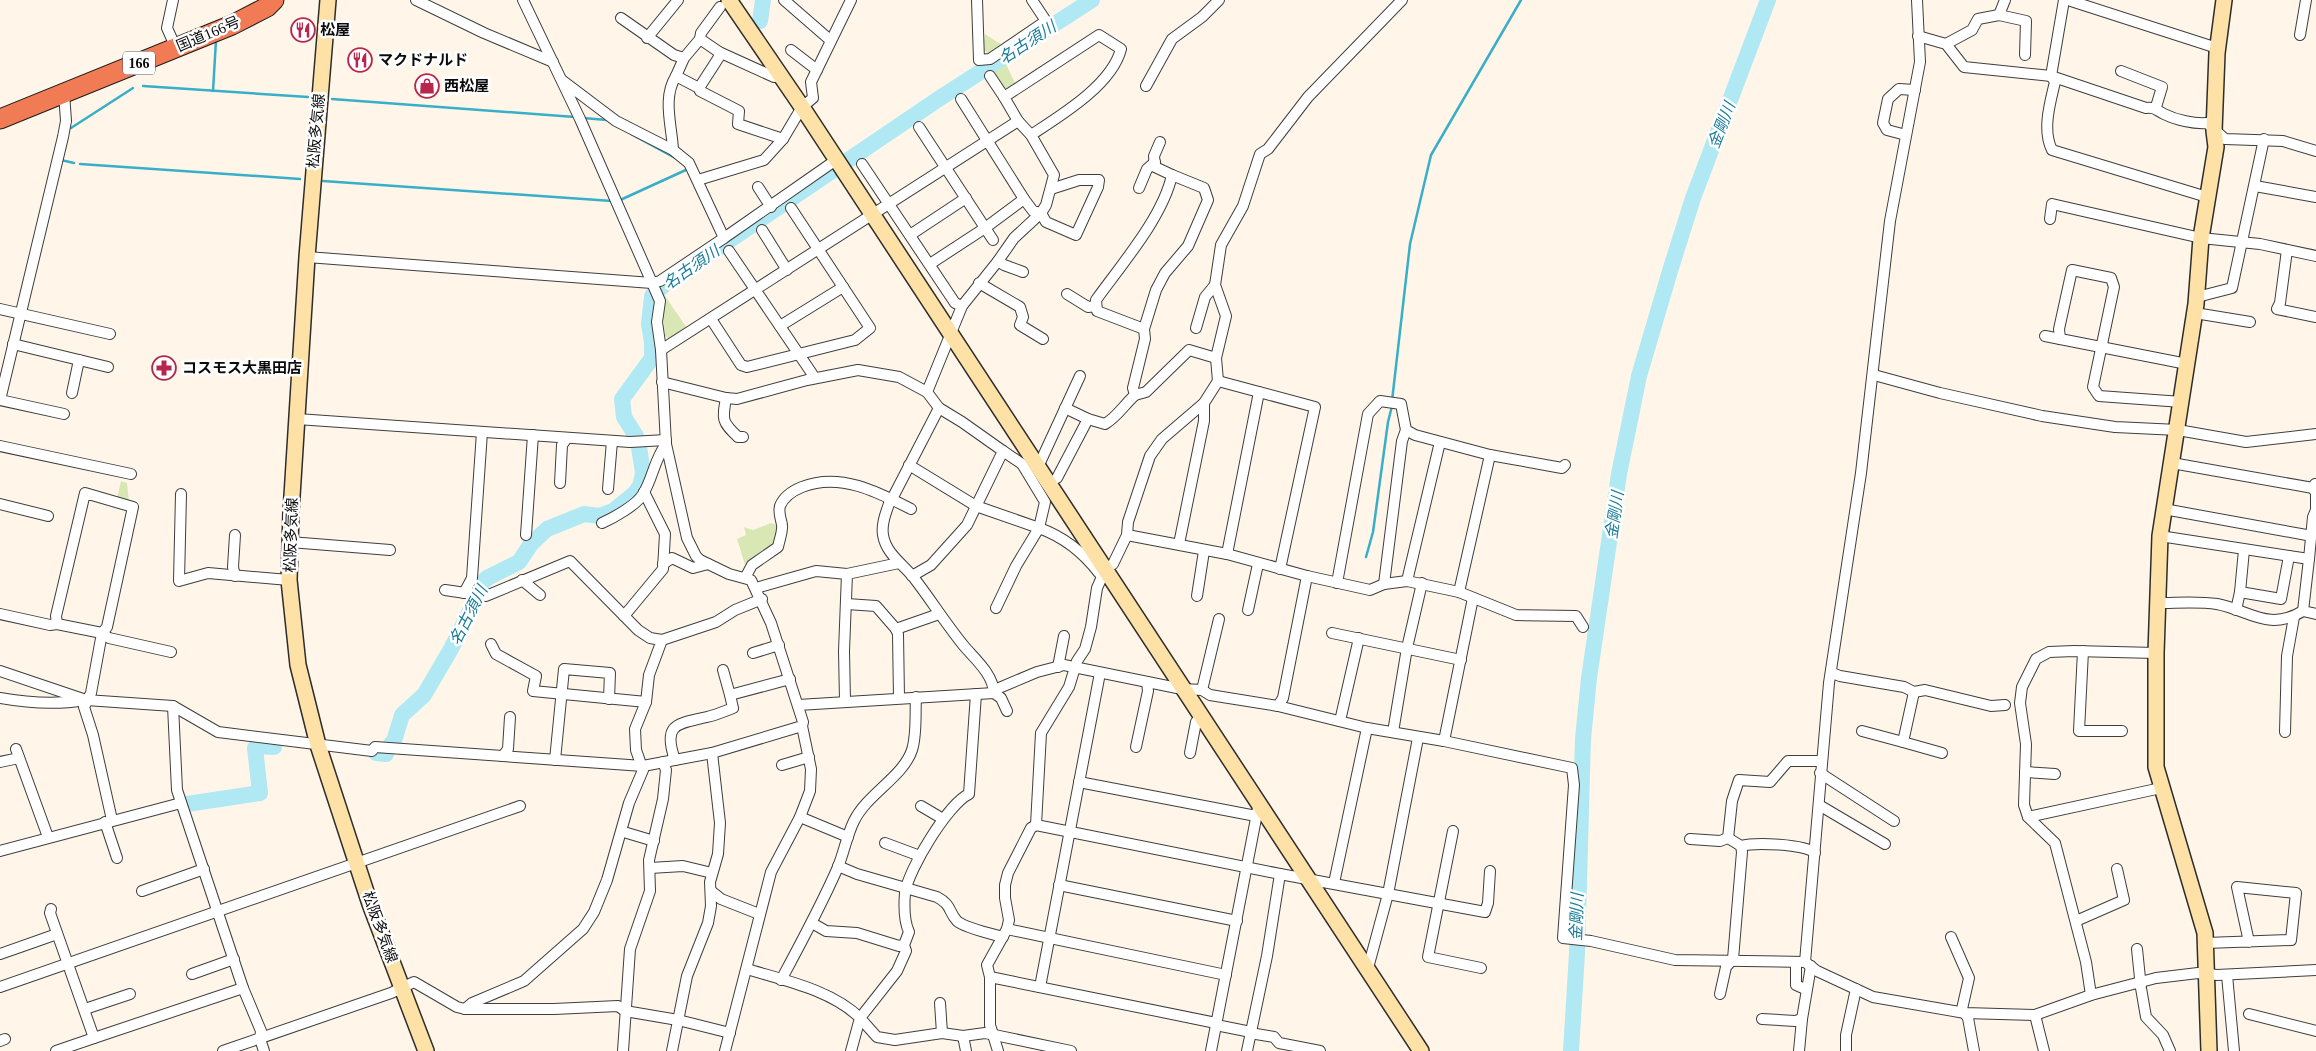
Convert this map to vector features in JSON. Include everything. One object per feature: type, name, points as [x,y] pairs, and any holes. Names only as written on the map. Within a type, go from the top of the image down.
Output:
[{"type":"highway","name":"国道166号","points":[[0,119],[232,25],[267,7],[274,0]]},
{"type":"street","points":[[173,0],[167,28],[176,48]]},
{"type":"street","name":"松阪多気線","points":[[328,0],[307,257],[289,580],[298,665],[318,745],[357,863],[426,1051]]},
{"type":"street","points":[[416,0],[484,33],[552,62]]},
{"type":"street","points":[[523,0],[579,117],[660,301],[658,322],[662,350],[666,442],[687,538],[696,556],[708,564],[729,574],[751,580],[762,599],[779,645],[803,722],[802,726],[809,757],[812,786],[800,817],[771,872],[725,1051]]},
{"type":"street","points":[[647,38],[678,0]]},
{"type":"street","points":[[784,0],[830,40]]},
{"type":"street","points":[[699,182],[764,160],[783,139],[802,107],[813,98],[811,82],[851,0]]},
{"type":"street","points":[[976,0],[979,60],[990,59],[1046,21],[1032,0]]},
{"type":"street","points":[[1146,86],[1172,39],[1202,17],[1219,0]]},
{"type":"street","points":[[909,465],[976,506],[1051,532],[1077,549],[1099,573],[1113,564],[1127,535],[1128,522],[1150,456],[1162,439],[1204,403],[1218,381],[1216,358],[1226,316],[1215,285],[1221,245],[1243,206],[1260,154],[1268,149],[1308,97],[1402,0]]},
{"type":"street","points":[[1799,1051],[1805,989],[1804,963],[1829,683],[1832,673],[1874,375],[1873,366],[1890,221],[1920,62],[1917,0]]},
{"type":"street","points":[[1999,15],[2005,0]]},
{"type":"street","points":[[2209,1051],[2206,943],[2156,767],[2156,653],[2160,536],[2195,313],[2201,238],[2216,147],[2214,131],[2217,48],[2224,0]]},
{"type":"street","points":[[2300,35],[2306,0]]},
{"type":"street","points":[[2208,197],[2052,150],[2049,144],[2048,113],[2054,82],[2051,76],[2067,1],[2217,48]]},
{"type":"street","points":[[673,150],[668,99],[671,84],[684,58],[700,39],[701,33],[722,2],[802,107],[949,334],[1176,676],[1182,689],[1201,716],[1258,810],[1308,878],[1421,1051]]},
{"type":"street","points":[[1946,44],[1972,30],[1978,19],[1999,15],[2026,21],[2025,55]]},
{"type":"street","points":[[621,18],[647,38],[674,55],[684,58]]},
{"type":"street","points":[[1004,97],[1099,35],[1121,49],[1118,59],[1085,99],[1031,136]]},
{"type":"street","points":[[1918,36],[1946,44],[1964,67],[2051,76],[2146,108],[2156,108],[2172,116],[2197,124],[2207,123],[2225,139],[2283,141],[2316,151]]},
{"type":"street","points":[[700,39],[719,52],[774,77],[781,77]]},
{"type":"street","points":[[791,50],[817,70]]},
{"type":"street","points":[[699,88],[719,57],[719,52]]},
{"type":"street","points":[[2121,70],[2162,87],[2156,108]]},
{"type":"street","points":[[676,76],[739,111],[738,124],[783,139]]},
{"type":"street","points":[[927,392],[962,306],[1014,238],[1041,213],[1052,189],[1054,175],[1031,136],[1018,120],[990,76]]},
{"type":"street","points":[[560,78],[616,121],[673,150],[689,163],[724,238]]},
{"type":"street","points":[[1906,135],[1887,130],[1883,123],[1888,99],[1899,89],[1915,90]]},
{"type":"street","points":[[64,94],[65,129],[0,400],[64,414]]},
{"type":"street","points":[[961,99],[1024,199],[1034,211],[1041,213],[1046,222],[1076,235],[1098,188],[1099,180],[1079,180],[1052,189]]},
{"type":"street","points":[[662,350],[1018,120]]},
{"type":"street","points":[[918,127],[993,240]]},
{"type":"street","points":[[2196,297],[2232,288],[2264,139]]},
{"type":"street","points":[[1135,395],[1133,388],[1145,339],[1144,329],[1156,290],[1165,272],[1188,246],[1208,200],[1204,188],[1155,167],[1154,156],[1160,142]]},
{"type":"street","points":[[1139,188],[1147,169],[1155,162]]},
{"type":"street","points":[[307,257],[652,283],[660,280],[838,164]]},
{"type":"street","points":[[862,164],[955,303],[962,306]]},
{"type":"street","points":[[1144,329],[1097,311],[1096,300],[1155,216],[1170,185],[1172,175]]},
{"type":"street","points":[[2255,186],[2316,197]]},
{"type":"street","points":[[758,187],[772,207]]},
{"type":"street","points":[[910,235],[966,198]]},
{"type":"street","points":[[930,264],[985,228],[1024,199]]},
{"type":"street","points":[[2050,219],[2052,204],[2201,238],[2241,242],[2316,256]]},
{"type":"street","points":[[711,319],[741,365],[747,367],[855,340],[870,328],[791,208]]},
{"type":"street","points":[[762,230],[787,270]]},
{"type":"street","points":[[2287,250],[2280,304],[2277,309],[2316,317]]},
{"type":"street","points":[[729,251],[815,378]]},
{"type":"street","points":[[998,261],[1023,272]]},
{"type":"street","points":[[2060,339],[2059,329],[2072,270],[2111,278],[2114,287],[2093,387],[2099,396],[2182,402]]},
{"type":"street","points":[[979,283],[1020,307],[1023,317],[1020,325],[1043,339]]},
{"type":"street","points":[[1196,328],[1205,297],[1215,285]]},
{"type":"street","points":[[780,326],[843,287]]},
{"type":"street","points":[[1067,294],[1088,307],[1096,306]]},
{"type":"street","points":[[0,308],[110,334]]},
{"type":"street","points":[[2195,313],[2250,322]]},
{"type":"street","points":[[2044,336],[2187,364]]},
{"type":"street","points":[[13,344],[108,367]]},
{"type":"street","points":[[1065,408],[1088,419],[1105,424],[1115,418],[1121,408],[1135,395],[1146,392],[1189,350],[1216,358]]},
{"type":"street","points":[[72,393],[79,360]]},
{"type":"street","points":[[662,382],[726,398],[747,398],[815,378],[858,370],[899,377],[927,392],[939,408],[1022,464],[1044,502],[1039,528],[1016,566],[996,608]]},
{"type":"street","points":[[1874,375],[1940,393],[2042,416],[2115,427],[2178,430],[2246,442],[2316,434]]},
{"type":"street","points":[[1038,467],[1080,376]]},
{"type":"street","points":[[1218,381],[1315,407],[1280,568]]},
{"type":"street","points":[[1227,554],[1259,392]]},
{"type":"street","points":[[726,398],[722,418],[738,437],[743,437]]},
{"type":"street","points":[[1337,583],[1368,414],[1380,401],[1401,404],[1406,430],[1402,441],[1384,584]]},
{"type":"street","points":[[1179,544],[1204,420],[1204,403]]},
{"type":"street","points":[[939,408],[891,499],[884,521],[883,537],[888,549],[899,564],[912,576],[939,614],[981,665],[994,684],[994,693]]},
{"type":"street","points":[[297,418],[612,441],[666,442]]},
{"type":"street","points":[[1057,478],[1088,419]]},
{"type":"street","points":[[1406,430],[1415,435],[1490,455],[1562,468],[1565,465]]},
{"type":"street","points":[[466,593],[472,578],[482,432]]},
{"type":"street","points":[[526,535],[533,435]]},
{"type":"street","points":[[560,483],[562,445],[567,438]]},
{"type":"street","points":[[608,490],[612,441]]},
{"type":"street","points":[[602,524],[617,516],[644,492],[657,455],[666,442]]},
{"type":"street","points":[[1407,581],[1440,442]]},
{"type":"street","points":[[0,446],[131,474]]},
{"type":"street","points":[[912,576],[931,565],[968,525],[1002,451]]},
{"type":"street","points":[[1459,592],[1490,455]]},
{"type":"street","points":[[2172,463],[2315,486],[2316,508],[2313,517],[2309,559],[2287,656],[2285,732]]},
{"type":"street","points":[[745,578],[752,565],[778,547],[782,526],[779,518],[779,508],[793,490],[817,482],[840,482],[869,489],[911,509]]},
{"type":"street","points":[[624,616],[661,572],[663,564],[665,534],[644,492]]},
{"type":"street","points":[[57,624],[56,616],[85,493],[133,507],[107,627],[102,633],[91,693],[84,706],[93,735],[117,858]]},
{"type":"street","points":[[181,494],[179,581],[208,573],[289,580]]},
{"type":"street","points":[[0,504],[48,516]]},
{"type":"street","points":[[2164,509],[2312,536]]},
{"type":"street","points":[[235,535],[233,567],[235,576]]},
{"type":"street","points":[[1127,535],[1227,554],[1258,564],[1370,590],[1384,584],[1407,581],[1422,583],[1459,592],[1516,615],[1576,616],[1583,627]]},
{"type":"street","points":[[2160,536],[2309,559]]},
{"type":"street","points":[[290,542],[390,550]]},
{"type":"street","points":[[2236,610],[2240,592],[2244,550]]},
{"type":"street","points":[[1197,596],[1204,551]]},
{"type":"street","points":[[2240,592],[2281,599],[2289,556]]},
{"type":"street","points":[[663,564],[672,558],[693,568],[708,564]]},
{"type":"street","points":[[445,590],[486,596],[570,561],[644,635],[662,640],[716,622],[736,610],[762,599]]},
{"type":"street","points":[[756,588],[816,571],[848,574],[899,564]]},
{"type":"street","points":[[1248,610],[1258,564]]},
{"type":"street","points":[[1036,825],[1041,733],[1069,687],[1091,627],[1097,588],[1105,570]]},
{"type":"street","points":[[845,701],[844,651],[848,574]]},
{"type":"street","points":[[1278,706],[1282,698],[1306,576]]},
{"type":"street","points":[[522,580],[540,595]]},
{"type":"street","points":[[1393,732],[1407,648],[1422,583]]},
{"type":"street","points":[[1444,741],[1473,598]]},
{"type":"street","points":[[2158,603],[2216,604],[2251,617],[2266,620],[2298,614],[2316,614]]},
{"type":"street","points":[[847,604],[876,606],[896,629],[898,634],[899,698]]},
{"type":"street","points":[[0,614],[50,625],[57,624],[102,633],[109,638],[171,652]]},
{"type":"street","points":[[896,629],[939,614]]},
{"type":"street","points":[[1202,690],[1219,619]]},
{"type":"street","points":[[1332,633],[1461,660]]},
{"type":"street","points":[[1058,667],[1064,636]]},
{"type":"street","points":[[1340,721],[1359,638]]},
{"type":"street","points":[[466,1009],[472,1003],[524,981],[583,929],[594,912],[607,880],[643,766],[636,750],[636,725],[646,702],[648,675],[662,640]]},
{"type":"street","points":[[491,644],[496,654],[536,676],[534,692],[646,702]]},
{"type":"street","points":[[752,653],[779,645]]},
{"type":"street","points":[[2083,651],[2079,731],[2122,731]]},
{"type":"street","points":[[2092,995],[2076,920],[2055,843],[2028,817],[2024,805],[2026,744],[2020,703],[2024,680],[2036,659],[2049,652],[2156,653]]},
{"type":"street","points":[[994,693],[999,688],[1037,672],[1058,667],[1076,666],[1100,673],[1182,689],[1202,690],[1210,695],[1278,706],[1367,728],[1444,741],[1572,768],[1574,785],[1563,938],[1591,941],[1675,960],[1804,963],[1873,997],[1965,1013],[2034,1015],[2092,995],[2156,978],[2316,970]]},
{"type":"street","points":[[555,760],[564,669],[610,673],[609,698]]},
{"type":"street","points":[[675,760],[670,740],[675,727],[685,721],[707,717],[733,708],[723,670]]},
{"type":"street","points":[[0,671],[86,700]]},
{"type":"street","points":[[1040,987],[1100,673]]},
{"type":"street","points":[[1832,673],[1904,687],[1914,692],[1925,690],[1991,706],[2005,705]]},
{"type":"street","points":[[730,695],[790,679]]},
{"type":"street","points":[[1136,748],[1148,691],[1147,682]]},
{"type":"street","points":[[1903,742],[1914,692]]},
{"type":"street","points":[[798,705],[994,693],[1001,698],[1007,711]]},
{"type":"street","points":[[851,1051],[860,1018],[897,971],[906,951],[904,945],[909,932],[906,925],[907,887],[920,856],[943,819],[961,797],[969,794],[976,694]]},
{"type":"street","points":[[781,980],[812,923],[860,812],[888,780],[902,769],[911,751],[915,735],[916,697]]},
{"type":"street","points":[[0,698],[26,703],[69,703],[86,700],[174,706],[218,732],[372,751],[374,747],[643,766],[712,753],[802,726]]},
{"type":"street","points":[[174,706],[177,790],[180,803],[219,911],[243,988],[261,1031],[260,1039],[264,1051]]},
{"type":"street","points":[[1190,753],[1196,722],[1201,716]]},
{"type":"street","points":[[502,756],[508,749],[510,717]]},
{"type":"street","points":[[1334,883],[1367,728]]},
{"type":"street","points":[[1862,731],[1942,753]]},
{"type":"street","points":[[1368,968],[1388,894],[1418,738]]},
{"type":"street","points":[[0,762],[17,753],[48,837]]},
{"type":"street","points":[[672,1051],[687,976],[708,923],[711,906],[712,873],[718,854],[720,823],[712,753]]},
{"type":"street","points":[[782,764],[809,757]]},
{"type":"street","points":[[1728,838],[1732,801],[1739,780],[1770,782],[1788,761],[1821,761]]},
{"type":"street","points":[[623,1051],[630,949],[650,891],[650,868],[663,799],[666,770],[663,762]]},
{"type":"street","points":[[2025,772],[2055,774]]},
{"type":"street","points":[[1820,773],[1894,821]]},
{"type":"street","points":[[1079,782],[1258,810]]},
{"type":"street","points":[[2028,817],[2161,788]]},
{"type":"street","points":[[0,851],[180,803]]},
{"type":"street","points":[[1819,805],[1885,844]]},
{"type":"street","points":[[0,987],[520,806]]},
{"type":"street","points":[[921,806],[943,819]]},
{"type":"street","points":[[1211,1051],[1258,810]]},
{"type":"street","points":[[800,817],[848,837]]},
{"type":"street","points":[[998,1051],[989,1017],[990,976],[986,965],[1005,933],[1008,908],[1004,898],[1008,873],[1031,828],[1036,825],[1280,874],[1485,912],[1488,903],[1490,871]]},
{"type":"street","points":[[1452,831],[1428,957],[1481,968]]},
{"type":"street","points":[[626,833],[654,841]]},
{"type":"street","points":[[1690,839],[1720,841],[1728,838]]},
{"type":"street","points":[[1728,838],[1741,846],[1778,845],[1810,850],[1815,853]]},
{"type":"street","points":[[886,843],[920,856]]},
{"type":"street","points":[[1720,994],[1726,967],[1733,959],[1741,846]]},
{"type":"street","points":[[650,868],[683,866],[712,873]]},
{"type":"street","points":[[838,866],[857,874],[938,896],[947,902],[956,920],[962,924],[1005,933],[1050,937],[1226,975]]},
{"type":"street","points":[[142,891],[204,869]]},
{"type":"street","points":[[2076,920],[2124,900],[2117,869]]},
{"type":"street","points":[[1247,1051],[1280,874]]},
{"type":"street","points":[[1059,885],[1236,921]]},
{"type":"street","points":[[2206,943],[2250,942],[2291,940],[2296,893],[2237,887],[2250,942]]},
{"type":"street","points":[[711,891],[721,899],[759,914]]},
{"type":"street","points":[[711,906],[721,899]]},
{"type":"street","points":[[51,910],[50,913],[57,934],[69,962],[94,1038]]},
{"type":"street","points":[[812,923],[826,931],[858,933],[899,946],[904,945]]},
{"type":"street","points":[[0,954],[57,934]]},
{"type":"street","points":[[1951,937],[1969,978],[1962,1009],[1968,1018],[1974,1051]]},
{"type":"street","points":[[2137,949],[2146,1017],[2163,1035],[2170,1051]]},
{"type":"street","points":[[192,974],[234,959]]},
{"type":"street","points":[[1804,963],[1796,985],[1805,989]]},
{"type":"street","points":[[747,969],[816,991],[854,1012],[880,1038],[905,1040],[915,1036],[942,1033],[963,1036],[985,1033],[1071,1051]]},
{"type":"street","points":[[2227,975],[2234,1051]]},
{"type":"street","points":[[990,976],[1274,1037],[1278,1047],[1320,1051]]},
{"type":"street","points":[[223,1051],[391,993],[401,986],[414,982],[457,1007],[466,1009],[554,1009],[602,1005],[618,1006],[625,1011],[678,1020],[730,1033]]},
{"type":"street","points":[[56,1051],[243,988]]},
{"type":"street","points":[[1846,1051],[1846,1036],[1856,989]]},
{"type":"street","points":[[85,1008],[130,994]]},
{"type":"street","points":[[940,1003],[942,1033]]},
{"type":"street","points":[[2249,1014],[2316,1030]]},
{"type":"street","points":[[2034,1015],[2044,1051]]},
{"type":"street","points":[[1762,1020],[1794,1021],[1802,1019]]},
{"type":"street","points":[[963,1036],[966,1051]]},
{"type":"green space","points":[[985,34],[1002,45],[989,54],[983,49]]},
{"type":"green space","points":[[1006,64],[1016,85],[1008,89],[1003,87],[993,72]]},
{"type":"green space","points":[[665,296],[687,328],[669,340],[665,336],[662,301]]},
{"type":"green space","points":[[121,481],[127,483],[129,502],[117,498]]},
{"type":"green space","points":[[771,523],[777,525],[777,532],[772,544],[768,550],[746,568],[737,539],[746,535],[744,527],[753,530]]},
{"type":"waterway","points":[[760,21],[763,0]]},
{"type":"waterway","name":"名古須川","points":[[391,744],[394,741],[402,715],[424,695],[451,649],[470,611],[479,586],[487,578],[519,562],[531,544],[547,529],[584,514],[599,516],[613,511],[634,494],[640,486],[643,473],[639,447],[636,436],[624,417],[622,399],[652,358],[649,324],[652,296],[665,284],[940,98],[1092,0]]},
{"type":"waterway","points":[[1392,401],[1410,244],[1431,155],[1521,0]]},
{"type":"waterway","name":"金剛川","points":[[1571,1051],[1577,953],[1583,739],[1589,678],[1619,474],[1639,376],[1670,271],[1693,198],[1768,0]]},
{"type":"waterway","points":[[213,91],[216,40]]},
{"type":"waterway","points":[[143,86],[308,97]]},
{"type":"waterway","points":[[71,128],[133,88]]},
{"type":"waterway","points":[[332,99],[575,117]]},
{"type":"waterway","points":[[583,118],[607,120]]},
{"type":"waterway","points":[[631,134],[677,159]]},
{"type":"waterway","points":[[61,160],[74,163]]},
{"type":"waterway","points":[[80,164],[300,179]]},
{"type":"waterway","points":[[618,201],[688,169]]},
{"type":"waterway","points":[[323,181],[612,201]]},
{"type":"waterway","points":[[1366,557],[1373,532],[1388,422],[1392,406]]},
{"type":"waterway","name":"名古須川","points":[[187,804],[260,793],[255,748],[257,746],[274,747]]},
{"type":"waterway","name":"名古須川","points":[[376,753],[386,754],[387,751]]},
{"type":"place","name":"松屋","points":[[303,30]]},
{"type":"place","name":"マクドナルド","points":[[360,60]]},
{"type":"place","name":"西松屋","points":[[427,86]]},
{"type":"place","name":"コスモス大黒田店","points":[[164,368]]}]
